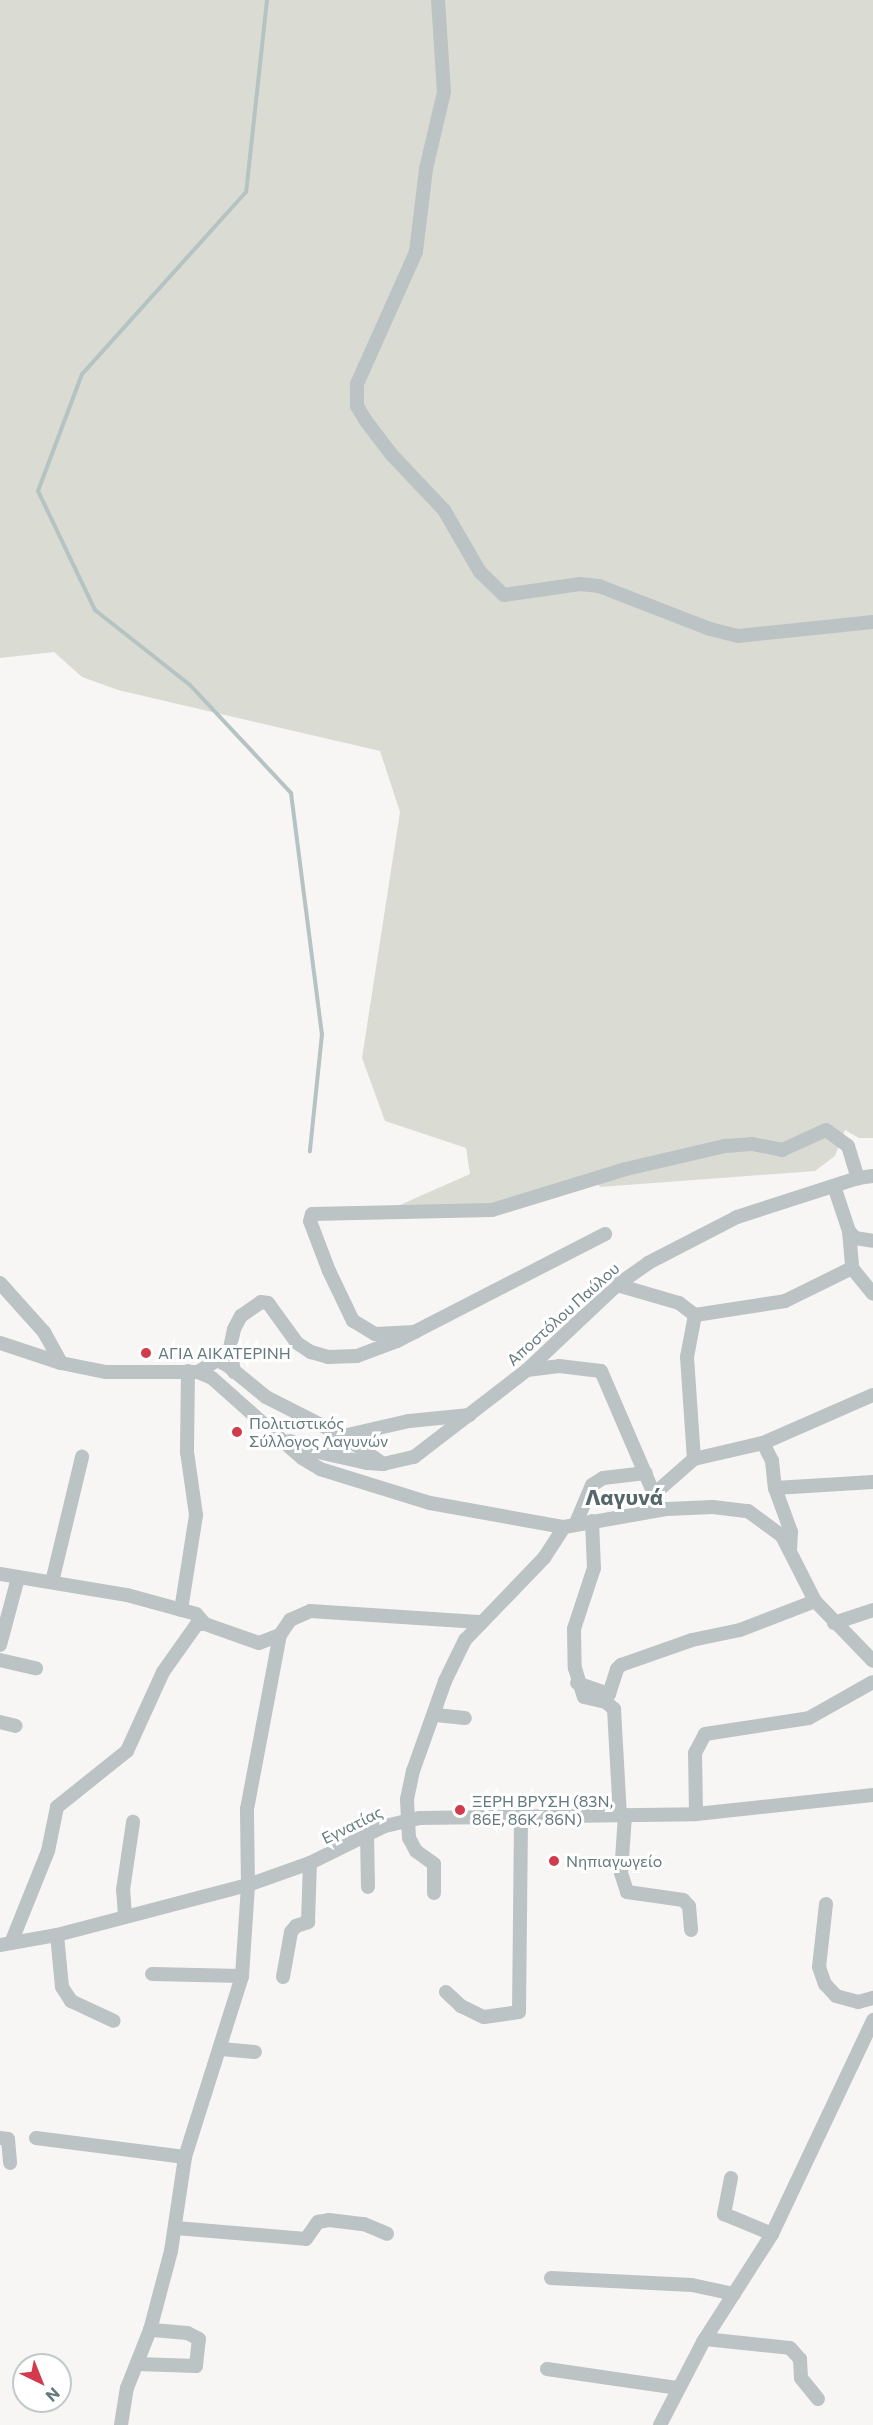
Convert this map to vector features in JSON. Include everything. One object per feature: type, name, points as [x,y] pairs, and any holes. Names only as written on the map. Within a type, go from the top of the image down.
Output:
[{"type":"street","points":[[438,0],[444,92],[426,169],[416,252],[357,384],[357,406],[366,421],[392,455],[444,510],[480,572],[504,596],[580,584],[599,586],[710,629],[738,636],[873,622]]},
{"type":"street","points":[[415,1332],[375,1334],[353,1321],[329,1271],[310,1221],[312,1215],[492,1210],[626,1169],[725,1146],[752,1144],[782,1150],[826,1130],[848,1146],[858,1178]]},
{"type":"street","name":"Αποστόλου Παύλου","points":[[285,1440],[318,1452],[383,1464],[414,1457],[527,1370],[617,1285],[648,1263],[736,1217],[858,1178],[873,1176]]},
{"type":"street","points":[[834,1186],[849,1231],[852,1268],[873,1294],[873,1304]]},
{"type":"street","points":[[849,1231],[855,1238],[873,1242]]},
{"type":"street","points":[[234,1372],[230,1348],[234,1329],[241,1316],[261,1302],[268,1303],[297,1343],[328,1357],[357,1356],[415,1332],[604,1234]]},
{"type":"street","points":[[617,1285],[679,1303],[695,1315],[785,1300],[852,1268]]},
{"type":"street","points":[[0,1283],[44,1332],[61,1363]]},
{"type":"street","points":[[694,1459],[687,1358],[695,1315]]},
{"type":"street","points":[[0,1343],[61,1363],[122,1374],[193,1371],[217,1360],[266,1397],[344,1436],[383,1464]]},
{"type":"street","points":[[527,1370],[559,1366],[601,1371],[654,1494],[654,1511]]},
{"type":"street","points":[[193,1371],[212,1378],[285,1440],[302,1458],[345,1479],[430,1503],[570,1525],[654,1511],[713,1507],[748,1511],[772,1527],[790,1549],[815,1601],[873,1661]]},
{"type":"street","points":[[181,1610],[196,1515],[187,1452],[193,1371]]},
{"type":"street","points":[[654,1494],[694,1459],[763,1443],[873,1395]]},
{"type":"street","points":[[344,1436],[410,1421],[470,1415]]},
{"type":"street","points":[[763,1443],[772,1461],[775,1488],[791,1532],[790,1549]]},
{"type":"street","points":[[52,1582],[82,1457]]},
{"type":"street","points":[[434,1893],[434,1864],[416,1851],[409,1838],[409,1782],[436,1715],[452,1665],[479,1622],[529,1574],[570,1525],[586,1492],[597,1482],[646,1473]]},
{"type":"street","points":[[775,1488],[873,1482]]},
{"type":"street","points":[[592,1521],[594,1568],[574,1629],[577,1683],[584,1697],[608,1698]]},
{"type":"street","points":[[0,1574],[118,1592],[196,1614],[205,1624]]},
{"type":"street","points":[[0,1645],[18,1578]]},
{"type":"street","points":[[691,1930],[687,1902],[627,1892],[621,1873],[622,1815],[616,1717],[608,1698],[616,1669],[621,1665],[692,1640],[740,1630],[815,1601]]},
{"type":"street","points":[[110,2425],[138,2364],[150,2330],[176,2228],[184,2157],[242,1976],[248,1885],[247,1809],[280,1635],[290,1620],[301,1613],[325,1610],[479,1622]]},
{"type":"street","points":[[834,1623],[873,1610]]},
{"type":"street","points":[[5,1944],[48,1851],[57,1807],[127,1751],[163,1672],[197,1624],[205,1624],[260,1643],[280,1635]]},
{"type":"street","points":[[0,1659],[36,1668]]},
{"type":"street","points":[[696,1814],[695,1753],[705,1734],[809,1718],[873,1682]]},
{"type":"street","points":[[436,1715],[465,1718]]},
{"type":"street","points":[[0,1722],[16,1726]]},
{"type":"street","name":"Εγνατίας","points":[[5,1944],[57,1935],[248,1885],[310,1863],[367,1835],[409,1820],[696,1814],[873,1795]]},
{"type":"street","points":[[446,1992],[461,2006],[484,2017],[519,2012],[521,1818]]},
{"type":"street","points":[[125,1916],[123,1890],[133,1822]]},
{"type":"street","points":[[367,1835],[368,1887]]},
{"type":"street","points":[[283,1977],[291,1932],[296,1926],[308,1922],[310,1863]]},
{"type":"street","points":[[826,1904],[819,1967],[825,1984],[836,1996],[858,2002],[873,1998]]},
{"type":"street","points":[[57,1935],[62,1987],[70,2001],[114,2021]]},
{"type":"street","points":[[152,1974],[242,1976]]},
{"type":"street","points":[[660,2425],[677,2388],[705,2339],[772,2234],[873,2020]]},
{"type":"street","points":[[220,2049],[255,2052]]},
{"type":"street","points":[[0,2138],[8,2139],[10,2163]]},
{"type":"street","points":[[36,2138],[184,2157]]},
{"type":"street","points":[[731,2178],[724,2214],[772,2234]]},
{"type":"street","points":[[176,2228],[306,2239],[318,2222],[329,2220],[364,2224],[387,2234]]},
{"type":"street","points":[[551,2278],[692,2285],[734,2294]]},
{"type":"street","points":[[138,2364],[196,2366],[199,2339],[187,2333],[150,2330]]},
{"type":"street","points":[[705,2339],[790,2348],[800,2359],[801,2378],[818,2399]]},
{"type":"street","points":[[547,2369],[677,2388]]},
{"type":"street","points":[[121,2425],[127,2388]]},
{"type":"shaded area","points":[[0,0],[873,0],[873,1138],[859,1138],[845,1130],[835,1156],[815,1171],[600,1187],[592,1173],[488,1205],[384,1212],[470,1174],[466,1148],[385,1121],[362,1058],[400,812],[380,751],[118,690],[82,677],[54,652],[0,658]]},
{"type":"waterway","points":[[267,0],[246,192],[82,374],[38,491],[95,610],[190,685],[291,793],[322,1034],[310,1151]]},
{"type":"place","name":"ΑΓΙΑ ΑΙΚΑΤΕΡΙΝΗ","points":[[146,1353]]},
{"type":"place","name":"Πολιτιστικός Σύλλογος Λαγυνών","points":[[237,1432]]},
{"type":"place","name":"ΞΕΡΗ ΒΡΥΣΗ (83Ν, 86Ε, 86Κ, 86Ν)","points":[[460,1810]]},
{"type":"place","name":"Νηπιαγωγείο","points":[[554,1861]]},
{"type":"district","name":"Λαγυνά","points":[[624,1497]]}]
